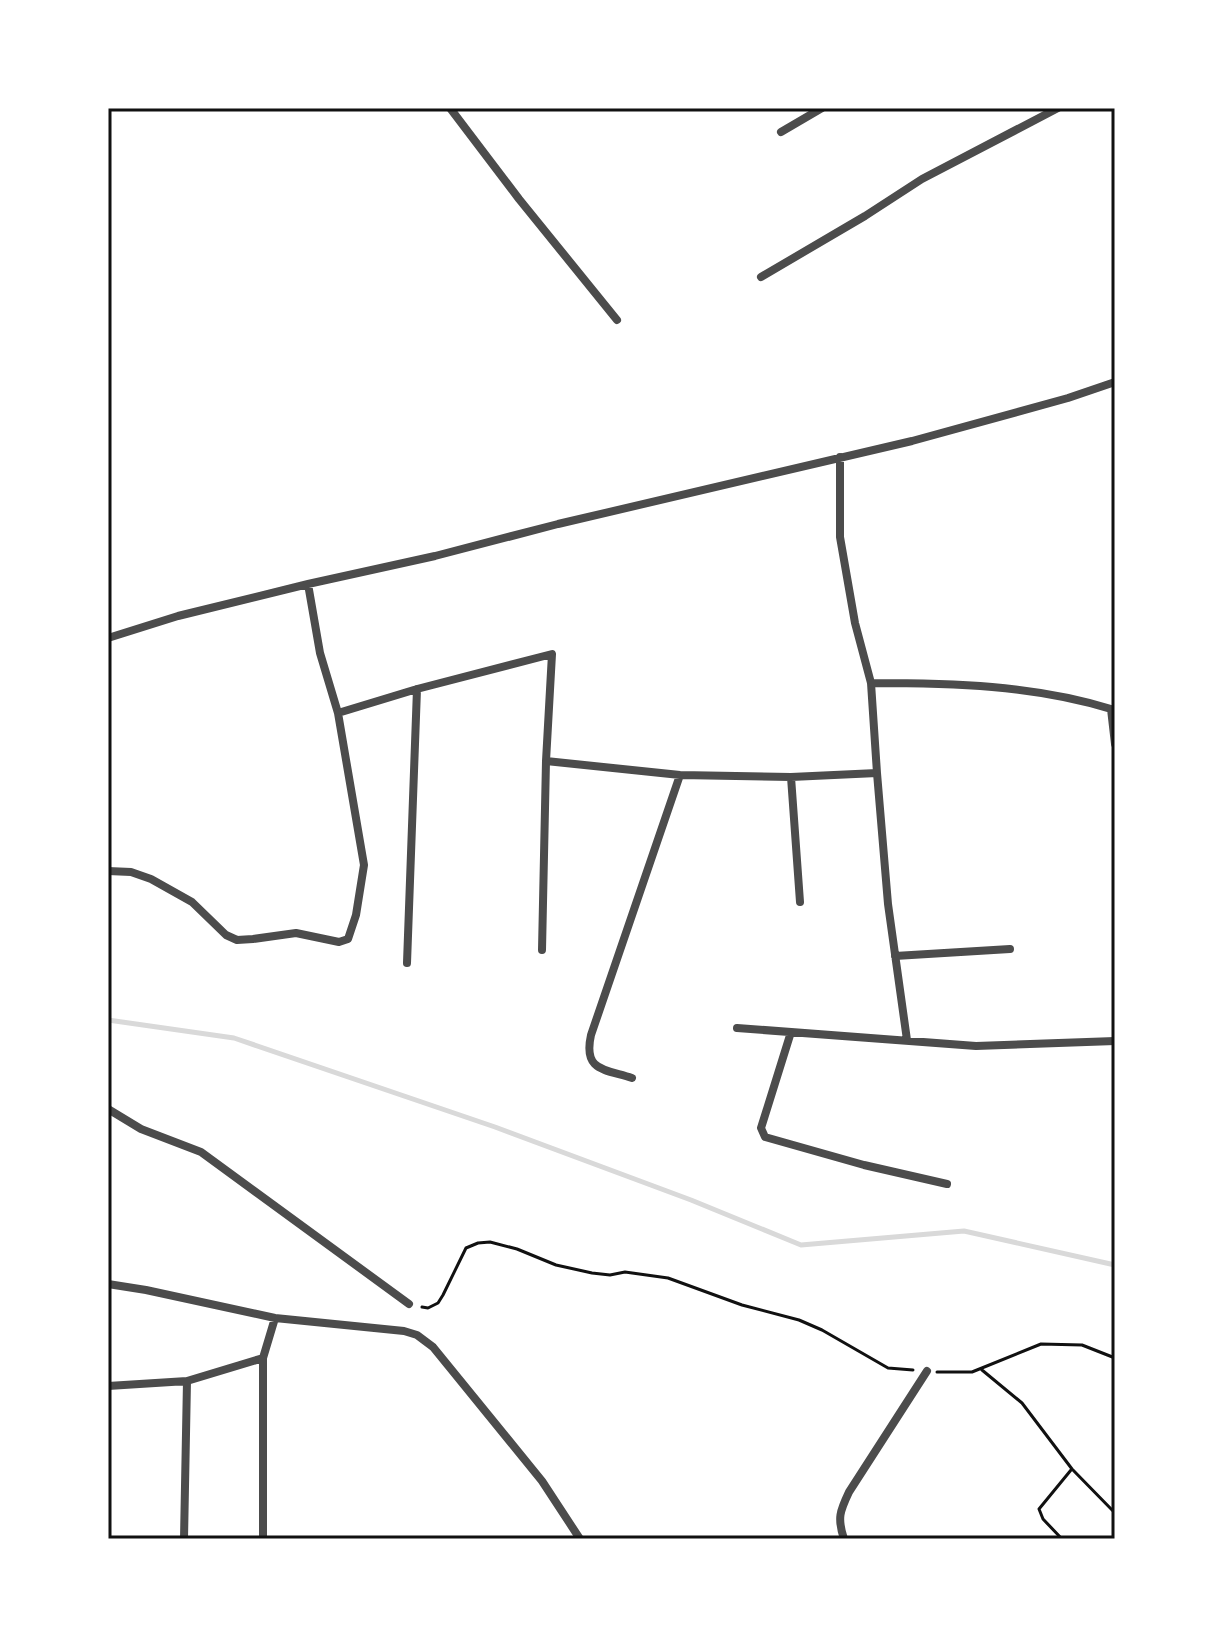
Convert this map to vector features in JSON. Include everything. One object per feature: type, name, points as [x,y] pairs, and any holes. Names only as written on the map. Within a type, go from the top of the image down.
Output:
[{"type":"street","points":[[450,108],[617,320]]},
{"type":"street","points":[[781,132],[822,108]]},
{"type":"street","points":[[761,277],[922,179],[1058,108]]},
{"type":"street","points":[[108,638],[178,616],[308,584],[912,441],[1115,382]]},
{"type":"street","points":[[840,457],[840,537],[855,623],[871,683],[888,904],[907,1040]]},
{"type":"street","points":[[108,871],[131,872],[151,879],[192,902],[226,935],[237,940],[296,933],[339,942],[348,939],[356,915],[364,865],[338,713],[320,653],[308,584]]},
{"type":"street","points":[[338,713],[552,654],[542,950]]},
{"type":"street","points":[[871,683],[1006,688],[1092,703],[1111,709],[1115,744]]},
{"type":"street","points":[[407,963],[417,689]]},
{"type":"street","points":[[546,761],[680,775],[791,777],[877,773]]},
{"type":"street","points":[[632,1078],[600,1068],[589,1057],[588,1050],[680,775]]},
{"type":"street","points":[[791,777],[800,902]]},
{"type":"street","points":[[895,956],[1010,949]]},
{"type":"street","points":[[737,1028],[976,1046],[1115,1041]]},
{"type":"street","points":[[791,1032],[761,1128],[765,1137],[947,1184]]},
{"type":"street","points":[[108,1109],[141,1129],[201,1152],[409,1304]]},
{"type":"street","points":[[108,1284],[275,1318],[404,1331],[417,1335],[433,1347],[542,1481],[580,1539]]},
{"type":"street","points":[[263,1539],[263,1358],[275,1318]]},
{"type":"street","points":[[108,1386],[187,1381],[263,1358]]},
{"type":"street","points":[[844,1539],[839,1524],[840,1511],[849,1492],[927,1371]]},
{"type":"street","points":[[184,1539],[187,1381]]},
{"type":"path","points":[[409,1304],[428,1308],[438,1303],[466,1248],[490,1242],[556,1265],[592,1273],[610,1275],[625,1272],[668,1278],[742,1305],[799,1320],[888,1368],[972,1372],[1041,1344],[1082,1345],[1115,1358]]},
{"type":"path","points":[[982,1370],[1022,1403],[1072,1469],[1115,1513]]},
{"type":"path","points":[[1062,1539],[1043,1519],[1039,1509],[1072,1469]]},
{"type":"waterway","points":[[108,1020],[234,1038],[495,1127],[691,1200],[801,1245],[964,1231],[1115,1265]]}]
